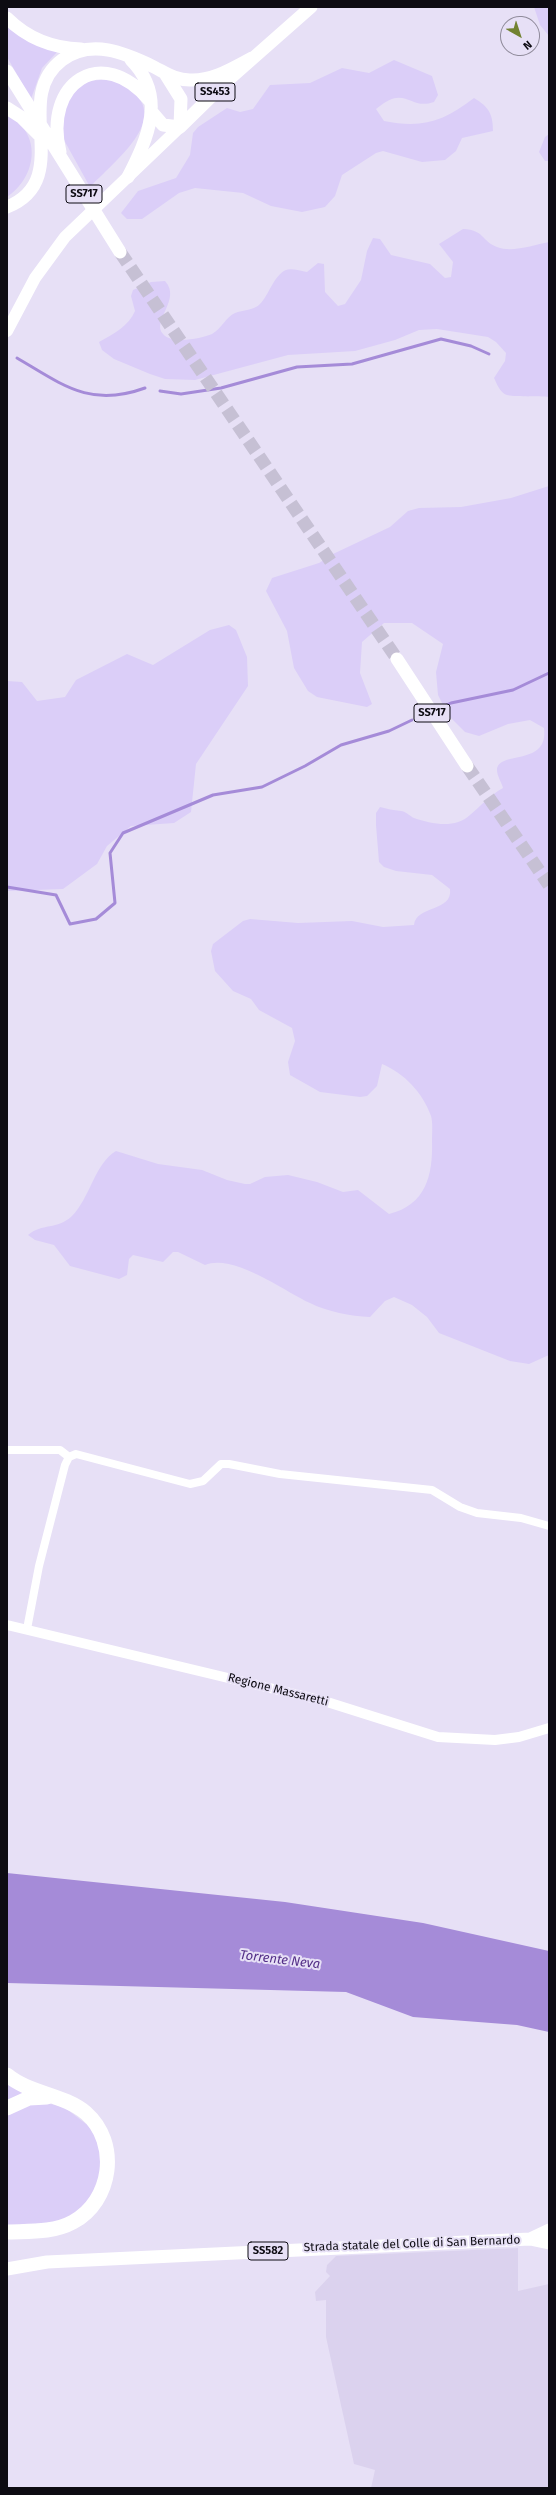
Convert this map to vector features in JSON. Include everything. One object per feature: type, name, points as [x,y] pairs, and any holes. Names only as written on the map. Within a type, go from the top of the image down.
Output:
[{"type":"highway","points":[[7,2075],[22,2085],[80,2108],[100,2131],[108,2163],[105,2184],[96,2202],[74,2222],[44,2231],[7,2232]]},
{"type":"highway","points":[[7,2108],[29,2098],[54,2097]]},
{"type":"main road","name":"SS453","points":[[7,331],[35,278],[65,237],[252,58],[311,7]]},
{"type":"main road","points":[[7,18],[19,28],[40,40],[62,47],[106,49],[126,56],[166,75],[180,79],[204,79],[252,58]]},
{"type":"main road","points":[[7,207],[27,194],[40,171],[39,106],[47,77],[63,59],[84,49]]},
{"type":"main road","points":[[126,56],[145,78],[151,106],[147,138],[128,176]]},
{"type":"main road","name":"SS717","points":[[7,71],[120,252]]},
{"type":"main road","points":[[63,161],[58,144],[56,126],[64,94],[79,78],[98,72],[117,75],[136,86],[151,106],[158,121],[163,125],[180,127],[180,99],[166,75]]},
{"type":"main road","points":[[9,108],[31,126],[63,161]]},
{"type":"main road","name":"SS717","points":[[397,659],[467,766]]},
{"type":"main road","name":"Strada statale del Colle di San Bernardo","points":[[530,2239],[549,2230]]},
{"type":"main road","name":"Strada statale del Colle di San Bernardo","points":[[7,2269],[47,2262],[530,2239],[549,2243]]},
{"type":"street","points":[[7,1450],[60,1450],[70,1457]]},
{"type":"street","points":[[27,1629],[39,1566],[65,1465],[70,1457],[76,1454],[190,1484],[202,1481],[222,1464],[229,1464],[280,1474],[432,1490],[460,1507],[477,1513],[521,1518],[549,1526]]},
{"type":"street","name":"Regione Massaretti","points":[[7,1625],[324,1701],[438,1737],[495,1740],[519,1737],[549,1728]]},
{"type":"shaded area","points":[[534,7],[549,7],[549,36],[540,25],[540,16],[537,16]]},
{"type":"shaded area","points":[[7,24],[59,50],[42,68],[31,99],[7,57]]},
{"type":"shaded area","points":[[394,60],[432,76],[438,95],[434,102],[426,104],[407,99],[394,98],[376,109],[384,121],[410,124],[432,121],[453,112],[474,98],[487,108],[491,115],[493,131],[462,138],[456,151],[445,160],[422,162],[383,151],[376,153],[342,175],[335,196],[325,207],[302,212],[271,206],[243,193],[195,188],[179,193],[142,219],[127,219],[121,213],[138,191],[176,178],[190,155],[193,133],[198,127],[227,108],[240,112],[253,109],[270,85],[310,83],[342,68],[369,73]]},
{"type":"shaded area","points":[[111,79],[132,91],[142,104],[144,118],[139,132],[129,147],[90,187],[59,131],[67,98],[88,81]]},
{"type":"shaded area","points":[[7,115],[19,123],[26,133],[31,144],[32,155],[30,167],[25,178],[7,197]]},
{"type":"shaded area","points":[[549,134],[549,161],[545,161],[539,152],[545,137]]},
{"type":"shaded area","points":[[463,229],[475,231],[492,245],[503,249],[523,248],[549,242],[549,397],[510,396],[505,394],[499,388],[494,378],[505,361],[506,353],[496,342],[488,337],[437,329],[419,330],[395,340],[355,351],[288,355],[195,380],[165,379],[150,374],[114,359],[102,350],[99,342],[120,329],[129,321],[135,311],[131,296],[133,290],[151,282],[165,281],[169,288],[169,302],[163,316],[160,329],[167,337],[179,340],[201,338],[212,334],[235,313],[258,306],[278,276],[286,270],[291,269],[307,272],[318,263],[324,264],[325,292],[338,306],[345,304],[361,280],[367,251],[373,238],[380,239],[391,255],[430,264],[445,278],[451,277],[453,262],[439,244]]},
{"type":"shaded area","points":[[549,486],[549,1355],[529,1364],[510,1361],[439,1333],[427,1317],[412,1305],[394,1297],[385,1301],[370,1317],[339,1313],[310,1303],[244,1269],[230,1264],[216,1263],[205,1265],[178,1252],[173,1252],[163,1262],[133,1255],[129,1259],[127,1275],[119,1279],[70,1266],[54,1245],[35,1240],[28,1235],[33,1231],[61,1223],[72,1216],[84,1200],[103,1164],[109,1156],[116,1151],[158,1164],[202,1170],[227,1180],[245,1184],[250,1184],[265,1177],[288,1175],[317,1182],[343,1192],[358,1190],[389,1214],[402,1210],[411,1204],[425,1187],[429,1177],[431,1165],[432,1122],[428,1108],[412,1085],[398,1073],[382,1064],[377,1086],[367,1096],[360,1097],[320,1092],[290,1075],[288,1062],[295,1041],[292,1028],[259,1010],[251,999],[233,991],[215,971],[211,951],[213,944],[243,921],[250,919],[298,923],[352,921],[383,927],[414,925],[416,919],[421,914],[446,902],[450,889],[432,875],[396,871],[384,867],[379,862],[376,813],[380,807],[403,811],[414,818],[443,824],[450,824],[464,819],[503,788],[497,772],[500,764],[505,760],[532,753],[539,748],[543,740],[544,728],[530,720],[508,724],[479,736],[465,732],[448,715],[438,695],[436,672],[443,644],[412,623],[384,623],[362,642],[360,673],[372,704],[367,707],[317,697],[308,691],[294,668],[287,631],[266,591],[272,578],[319,563],[333,554],[390,527],[408,511],[419,508],[461,507],[511,498]]},
{"type":"shaded area","points":[[229,625],[236,630],[247,657],[248,686],[196,764],[191,812],[174,823],[131,826],[107,846],[97,864],[63,889],[7,891],[7,681],[22,682],[37,701],[65,697],[76,680],[127,654],[153,665],[210,630]]},
{"type":"shaded area","points":[[7,2079],[26,2092],[7,2102]]},
{"type":"shaded area","points":[[46,2103],[64,2107],[90,2127],[96,2138],[103,2166],[90,2199],[74,2215],[55,2223],[7,2225],[7,2114],[27,2104]]},
{"type":"shaded area","points":[[518,2248],[518,2291],[549,2284],[549,2488],[371,2488],[375,2470],[354,2464],[326,2337],[326,2300],[316,2301],[315,2292],[330,2276],[326,2272],[327,2265],[336,2256]]},
{"type":"water","name":"Torrente Neva","points":[[7,1873],[285,1902],[423,1923],[549,1951],[549,2032],[517,2025],[413,2017],[346,1992],[7,1983]]},
{"type":"waterway","points":[[160,391],[181,394],[221,388],[297,367],[352,364],[441,339],[471,346],[489,354]]},
{"type":"waterway","points":[[17,358],[63,385],[78,391],[108,396],[126,394],[145,388]]},
{"type":"waterway","points":[[440,708],[451,703],[513,690],[549,673]]},
{"type":"waterway","points":[[7,887],[56,895],[70,924],[96,919],[115,903],[110,853],[123,833],[213,795],[262,787],[305,766],[341,745],[389,731],[412,720]]},
{"type":"tunnel","points":[[120,252],[397,659]]},
{"type":"tunnel","points":[[467,766],[549,885]]}]
